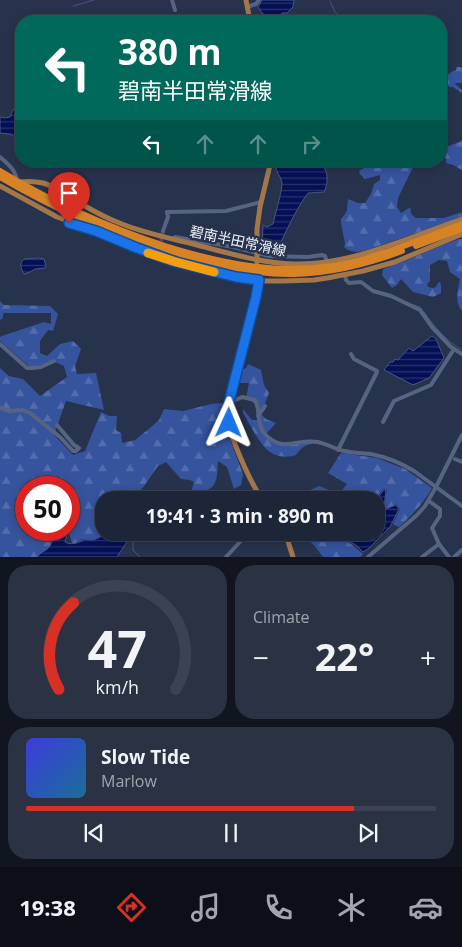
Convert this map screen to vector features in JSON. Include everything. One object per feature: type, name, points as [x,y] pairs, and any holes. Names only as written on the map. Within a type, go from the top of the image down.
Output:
[{"type":"highway","points":[[0,171],[16,183],[75,216],[143,243],[207,262],[264,273],[303,274],[344,268],[388,256],[462,229]]},
{"type":"highway","points":[[1,181],[26,186],[85,215],[152,242],[192,254],[251,267],[310,269],[353,262],[462,224]]},
{"type":"main road","points":[[246,0],[249,15]]},
{"type":"main road","points":[[257,265],[257,229],[269,167]]},
{"type":"main road","points":[[1,181],[12,192],[47,213],[159,255],[236,277],[314,280],[345,275],[395,262],[462,234]]},
{"type":"main road","name":"碧南半田常滑線","points":[[16,183],[35,182],[47,184],[78,205],[138,230],[164,234],[269,262],[296,264],[327,262],[368,253],[462,219]]},
{"type":"main road","points":[[12,192],[10,190],[11,186],[16,183]]},
{"type":"main road","points":[[257,491],[251,482],[236,445],[227,413],[259,278]]},
{"type":"main road","points":[[288,541],[293,557]]},
{"type":"street","points":[[172,0],[175,10]]},
{"type":"street","points":[[247,6],[256,4],[259,0]]},
{"type":"street","points":[[0,157],[14,171],[17,177],[16,183]]},
{"type":"street","points":[[261,202],[226,210],[167,212],[168,217],[164,234],[269,256],[308,257],[322,255],[325,256],[327,262]]},
{"type":"street","points":[[280,266],[287,257]]},
{"type":"street","points":[[345,275],[348,283],[360,282],[373,290],[391,296],[420,310],[432,327],[454,349],[462,354]]},
{"type":"street","points":[[0,344],[27,368],[41,367],[54,361]]},
{"type":"street","points":[[383,422],[394,401],[431,385],[454,349]]},
{"type":"street","points":[[338,450],[377,372],[354,359],[351,354]]},
{"type":"street","points":[[229,402],[242,397],[255,400],[262,430],[276,442],[286,445],[307,441],[323,443],[338,450],[374,455],[398,463],[414,471],[462,506]]},
{"type":"street","points":[[258,416],[265,406]]},
{"type":"street","points":[[0,408],[9,411],[23,410],[30,413],[60,437],[73,452],[76,451],[79,448],[74,445],[57,425]]},
{"type":"street","points":[[368,557],[417,515],[428,501],[462,435]]},
{"type":"street","points":[[455,459],[462,462]]},
{"type":"street","points":[[428,501],[440,507],[439,518],[432,528],[439,544],[448,557]]},
{"type":"street","points":[[226,557],[241,541]]},
{"type":"street","points":[[422,557],[439,544]]},
{"type":"street","points":[[454,557],[462,550]]},
{"type":"green space","points":[[456,67],[462,69],[462,83],[455,84],[462,90],[462,93],[447,84],[448,74],[456,70]]},
{"type":"green space","points":[[462,141],[462,170],[447,163],[447,147]]},
{"type":"green space","points":[[413,167],[398,198],[397,207],[401,213],[409,208],[416,218],[444,218],[462,212],[462,216],[366,250],[350,251],[344,247],[341,223],[341,219],[347,210],[348,199],[358,203],[365,203],[371,194],[374,184],[380,180],[380,175],[365,179],[359,171],[364,168]]},
{"type":"green space","points":[[462,238],[462,311],[457,300],[460,279],[450,272],[447,261],[439,260],[430,265],[428,287],[436,287],[440,282],[441,285],[441,293],[433,297],[413,292],[401,279],[392,288],[382,275],[383,269]]},
{"type":"green space","points":[[0,301],[4,305],[50,306],[58,314],[53,331],[48,330],[40,341],[40,353],[47,356],[60,344],[73,341],[81,349],[75,366],[77,374],[96,373],[104,410],[66,401],[54,435],[73,455],[85,451],[101,412],[109,416],[117,416],[116,430],[121,433],[122,443],[135,440],[150,428],[159,420],[164,409],[183,411],[211,404],[224,403],[225,423],[243,474],[241,485],[234,489],[227,467],[218,461],[217,478],[214,485],[205,491],[191,491],[194,482],[181,479],[166,462],[158,466],[139,491],[95,491],[95,540],[80,540],[80,476],[15,476],[15,541],[56,541],[38,557],[0,557],[0,368],[9,376],[23,379],[40,396],[67,377],[64,366],[53,361],[31,368],[0,341],[2,336],[44,322],[51,324],[51,313],[3,313],[3,318],[0,320]]},
{"type":"green space","points":[[248,364],[261,370],[264,385],[269,393],[261,414],[266,419],[276,423],[265,435],[277,444],[312,442],[312,444],[302,448],[296,455],[276,455],[266,449],[243,413],[243,409],[252,420],[257,420],[255,404],[246,398],[249,383],[236,383],[240,371],[246,368]]},
{"type":"green space","points":[[341,453],[377,458],[405,469],[432,488],[417,509],[399,527],[393,524],[400,509],[396,504],[385,508],[387,490],[384,488],[382,491],[341,491],[347,484],[328,473]]},
{"type":"green space","points":[[319,486],[332,491],[308,491]]},
{"type":"green space","points":[[308,541],[345,541],[363,554],[360,557],[323,557]]},
{"type":"shaded area","points":[[262,0],[294,0],[293,7],[287,13],[282,13],[281,15],[265,15],[258,7]]},
{"type":"shaded area","points":[[15,108],[15,137],[0,133],[0,117],[10,117]]},
{"type":"shaded area","points":[[276,167],[323,167],[327,175],[327,184],[324,192],[308,193],[295,214],[277,251],[271,251],[264,250],[262,247],[263,225],[267,227],[273,224],[282,183]]},
{"type":"shaded area","points":[[24,259],[44,259],[45,268],[35,269],[24,274],[21,262]]},
{"type":"shaded area","points":[[432,336],[436,339],[444,358],[429,378],[413,385],[384,370],[390,362],[393,362],[395,359],[398,360],[409,348],[413,351]]},
{"type":"shaded area","points":[[396,505],[399,509],[390,527],[385,532],[385,508]]},
{"type":"shaded area","points":[[86,539],[95,541],[127,541],[117,557],[37,557],[49,548],[52,541],[65,541],[70,544]]},
{"type":"shaded area","points":[[348,541],[376,541],[363,552],[356,545]]},
{"type":"waterway","points":[[73,6],[94,0]]},
{"type":"waterway","points":[[330,1],[338,15]]},
{"type":"waterway","points":[[414,305],[421,309]]},
{"type":"waterway","points":[[424,312],[436,328],[456,347],[462,350]]},
{"type":"waterway","points":[[132,541],[133,550],[140,557]]},
{"type":"tunnel","points":[[71,219],[77,207]]},
{"type":"tunnel","points":[[159,253],[163,231]]},
{"type":"slow traffic","points":[[148,253],[214,272]]},
{"type":"route","points":[[69,223],[96,231],[159,257],[236,277],[259,280],[229,402],[227,413],[229,423]]}]
